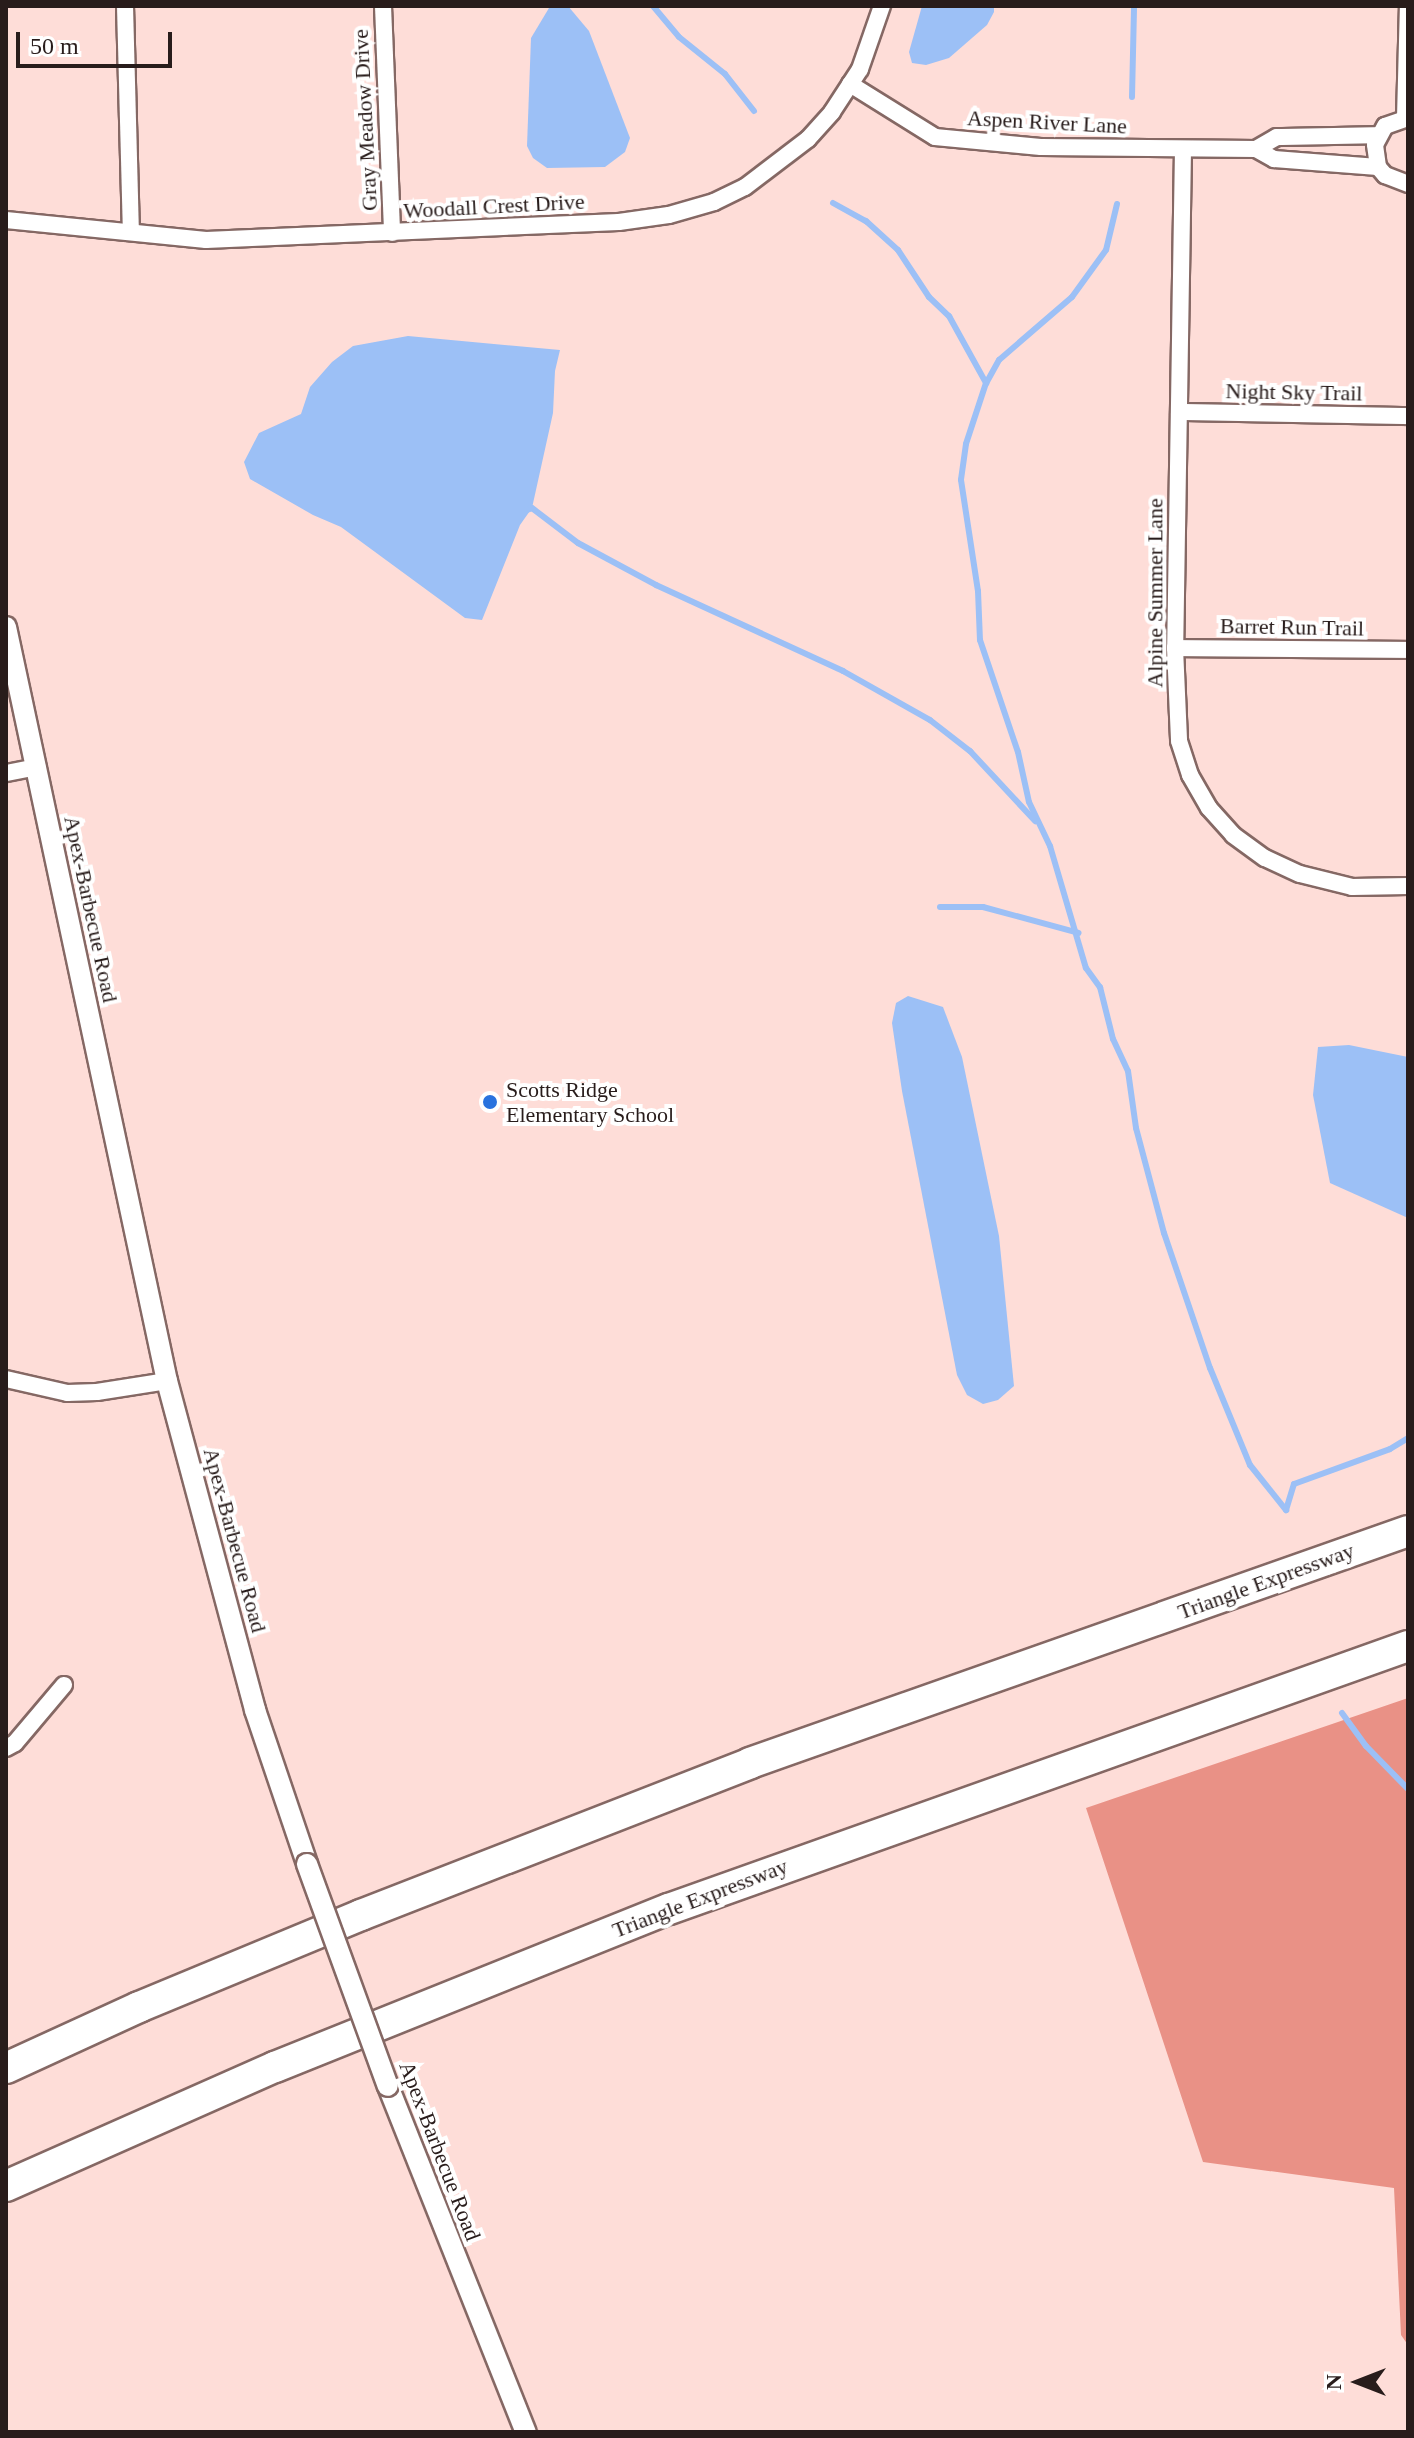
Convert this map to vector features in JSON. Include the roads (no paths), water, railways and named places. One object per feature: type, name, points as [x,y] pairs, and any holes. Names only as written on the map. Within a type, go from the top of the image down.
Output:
[{"type":"highway","name":"Triangle Expressway","points":[[6,2068],[139,2007],[361,1915],[737,1768],[1408,1531]]},
{"type":"highway","name":"Triangle Expressway","points":[[6,2186],[289,2061],[669,1909],[1408,1646]]},
{"type":"street","points":[[125,6],[131,231]]},
{"type":"street","name":"Gray Meadow Drive","points":[[383,6],[392,233]]},
{"type":"street","name":"Woodall Crest Drive","points":[[6,220],[206,240],[628,222],[698,208],[745,187],[792,154],[821,125],[850,84],[870,48],[882,6]]},
{"type":"street","points":[[1378,167],[1375,145],[1378,135],[1394,120],[1407,118],[1408,6]]},
{"type":"street","name":"Aspen River Lane","points":[[850,84],[935,137],[1027,146],[1256,149],[1274,159],[1378,167],[1394,181],[1408,184]]},
{"type":"street","name":"Aspen River Lane","points":[[1256,149],[1277,137],[1378,135]]},
{"type":"street","name":"Alpine Summer Lane","points":[[1183,149],[1175,648],[1179,741],[1190,775],[1203,797],[1233,835],[1265,858],[1300,874],[1352,887],[1408,886]]},
{"type":"street","name":"Night Sky Trail","points":[[1179,412],[1408,416]]},
{"type":"street","name":"Apex-Barbecue Road","points":[[6,627],[167,1381],[255,1710],[388,2086],[526,2432]]},
{"type":"street","name":"Barret Run Trail","points":[[1175,648],[1408,650]]},
{"type":"street","points":[[6,773],[37,767]]},
{"type":"street","points":[[6,1379],[67,1393],[97,1392],[167,1381]]},
{"type":"street","points":[[6,1748],[15,1743],[64,1685]]},
{"type":"water","points":[[568,6],[589,31],[630,138],[625,152],[605,167],[547,168],[533,158],[527,146],[531,38],[549,8]]},
{"type":"water","points":[[922,6],[994,6],[994,12],[987,25],[949,58],[926,65],[912,63],[909,52]]},
{"type":"water","points":[[408,336],[560,350],[555,371],[553,413],[532,508],[520,525],[482,620],[465,618],[341,527],[313,515],[250,479],[244,462],[259,433],[301,414],[310,387],[332,362],[353,346]]},
{"type":"water","points":[[908,996],[943,1007],[962,1057],[999,1236],[1014,1386],[998,1400],[983,1404],[967,1395],[957,1375],[902,1091],[892,1023],[896,1003]]},
{"type":"water","points":[[1349,1045],[1408,1057],[1408,1218],[1330,1183],[1313,1095],[1318,1047]]},
{"type":"waterway","points":[[653,6],[679,37],[725,74],[754,111]]},
{"type":"waterway","points":[[1132,97],[1134,6]]},
{"type":"waterway","points":[[833,203],[866,221],[898,250],[929,297],[949,316],[986,383]]},
{"type":"waterway","points":[[1117,204],[1106,250],[1072,297],[999,360],[986,383],[966,444],[961,480],[978,591],[980,640],[1018,752],[1029,802],[1050,846],[1086,968],[1100,987],[1113,1039],[1128,1071],[1136,1128],[1164,1233],[1210,1368],[1250,1465],[1286,1510]]},
{"type":"waterway","points":[[527,510],[532,508],[578,543],[656,585],[843,671],[930,720],[970,751],[1035,821]]},
{"type":"waterway","points":[[940,907],[983,907],[1079,933]]},
{"type":"waterway","points":[[1286,1510],[1294,1484],[1390,1449],[1408,1438]]},
{"type":"waterway","points":[[1342,1713],[1366,1746],[1408,1789]]},
{"type":"place","name":"Scotts Ridge Elementary School","points":[[490,1102]]}]
